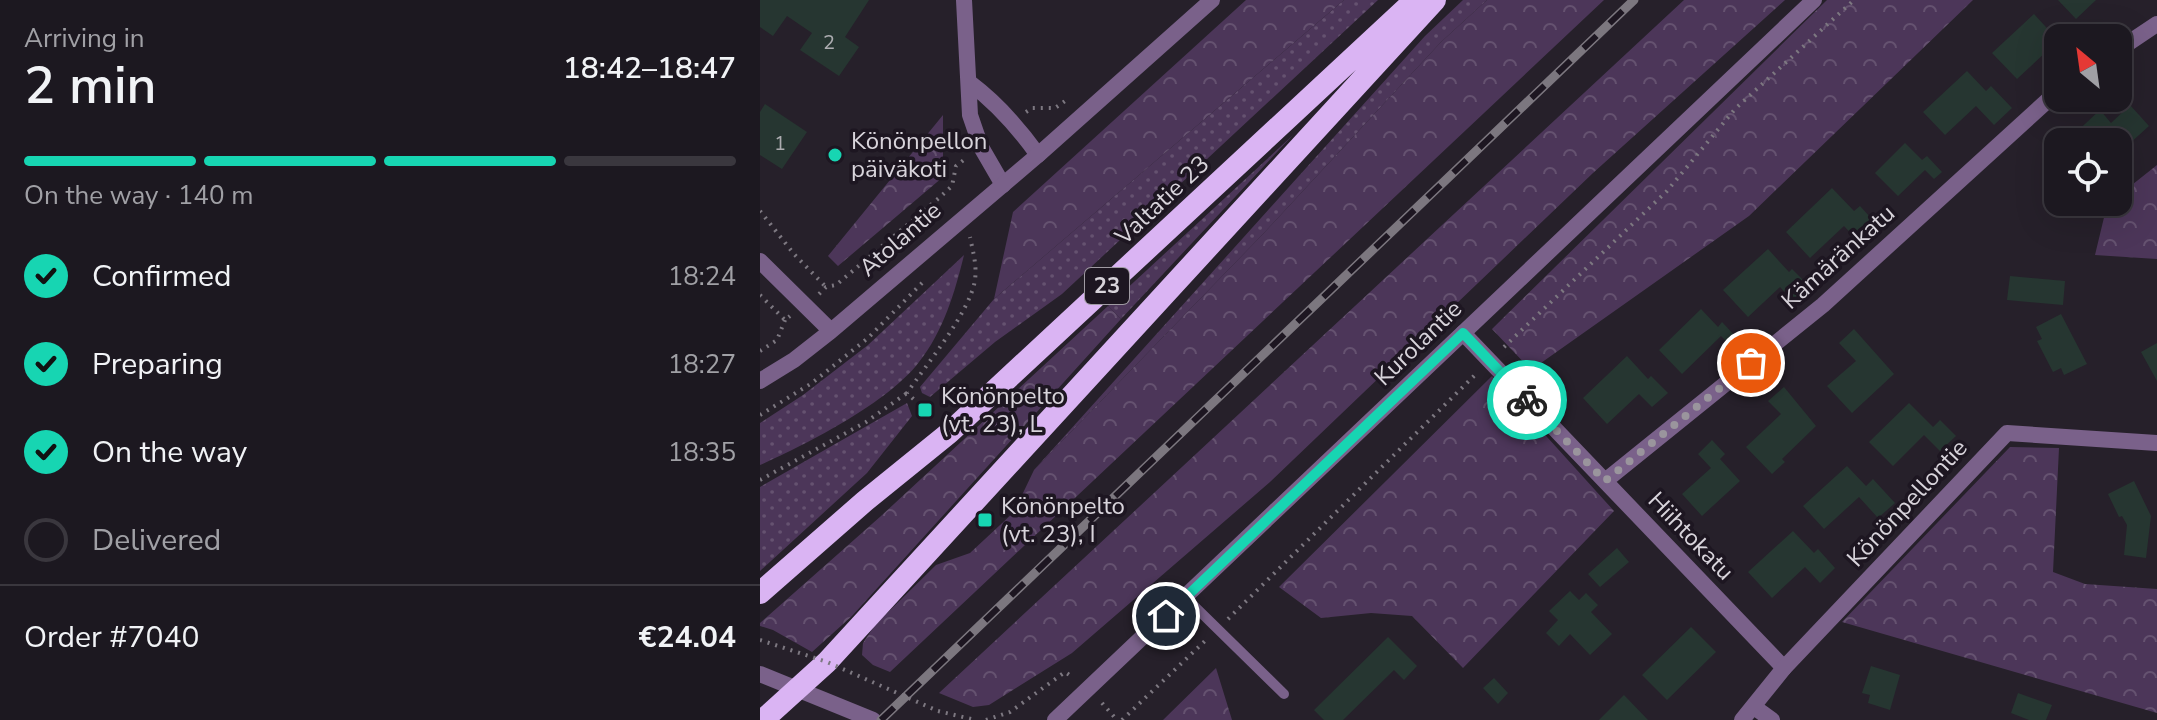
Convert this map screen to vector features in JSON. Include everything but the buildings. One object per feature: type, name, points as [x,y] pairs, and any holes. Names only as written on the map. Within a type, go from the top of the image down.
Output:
[{"type":"highway","name":"Valtatie 23","points":[[760,593],[949,433],[1415,0]]},
{"type":"highway","points":[[763,720],[827,662],[1435,0]]},
{"type":"street","points":[[964,0],[970,115],[981,147],[1003,185]]},
{"type":"street","name":"Atolantie","points":[[760,381],[794,360],[831,331],[1038,155],[1212,0]]},
{"type":"street","name":"Kurolantie","points":[[1055,720],[1814,0]]},
{"type":"street","points":[[2132,41],[2157,24]]},
{"type":"street","points":[[970,83],[1013,122],[1038,155]]},
{"type":"street","name":"Kämäränkatu","points":[[1605,481],[1823,305],[2044,104]]},
{"type":"street","points":[[760,261],[831,331]]},
{"type":"street","name":"Hiihtokatu","points":[[1463,333],[1784,668]]},
{"type":"street","name":"Könönpellontie","points":[[1742,720],[1784,668],[2007,433],[2157,443]]},
{"type":"street","points":[[760,674],[873,720]]},
{"type":"street","points":[[1754,707],[1772,720]]},
{"type":"lane","points":[[1185,597],[1284,694]]},
{"type":"path","points":[[1122,720],[1667,191],[1735,109],[1854,0]]},
{"type":"path","points":[[1032,108],[1055,108],[1078,90]]},
{"type":"path","points":[[760,351],[777,340],[785,320],[826,287],[836,285],[952,186],[956,166]]},
{"type":"path","points":[[760,211],[794,254],[826,287]]},
{"type":"path","points":[[760,480],[866,422],[907,393],[966,305],[974,284],[976,266],[970,234],[960,220]]},
{"type":"path","points":[[960,245],[970,234]]},
{"type":"path","points":[[760,415],[812,383],[868,338],[929,276]]},
{"type":"path","points":[[760,295],[785,320]]},
{"type":"path","points":[[907,393],[925,410]]},
{"type":"path","points":[[760,640],[827,662],[938,711],[975,720]]},
{"type":"green space","points":[[1246,0],[1344,0],[994,299],[1013,212]]},
{"type":"green space","points":[[1344,0],[1378,0],[1062,294],[995,342],[930,397],[922,393],[920,387],[994,299]]},
{"type":"green space","points":[[1463,0],[1487,0],[1441,42],[1263,234],[1034,470],[1425,36]]},
{"type":"green space","points":[[1487,0],[1604,0],[890,672],[873,665],[862,655],[863,643],[875,625],[936,565],[970,553],[1014,512],[1034,470],[1263,234],[1441,42]]},
{"type":"green space","points":[[1684,0],[1785,0],[1593,173],[1270,482],[1072,653],[989,705],[973,707],[939,693]]},
{"type":"green space","points":[[1827,0],[1973,0],[1749,216],[1531,370],[1492,329]]},
{"type":"green space","points":[[943,115],[943,177],[838,266],[828,256]]},
{"type":"green space","points":[[1293,135],[1121,319],[1108,306]]},
{"type":"green space","points":[[2157,165],[2157,259],[2095,255],[2104,216],[2132,216],[2132,185]]},
{"type":"green space","points":[[964,255],[941,325],[919,362],[905,377],[846,421],[760,465],[760,423],[803,395],[868,345]]},
{"type":"green space","points":[[1108,306],[1121,319],[852,616],[812,652],[760,626],[760,623]]},
{"type":"green space","points":[[1492,376],[1614,511],[1463,668],[1412,616],[1371,613],[1321,618],[1279,587]]},
{"type":"green space","points":[[907,403],[912,416],[867,473],[760,571],[760,487]]},
{"type":"green space","points":[[2010,447],[2059,448],[2053,572],[2085,584],[2157,589],[2157,713],[1842,622]]},
{"type":"green space","points":[[1216,668],[1232,720],[1163,720]]},
{"type":"railway","points":[[881,720],[1634,0]]},
{"type":"way so far","points":[[1527,400],[1605,481],[1751,363]]},
{"type":"place","name":"Könönpellon päiväkoti","points":[[835,155]]},
{"type":"place","name":"Könönpelto (vt. 23), L","points":[[925,410]]},
{"type":"place","name":"Könönpelto (vt. 23), I","points":[[985,520]]},
{"type":"route","points":[[1166,616],[1463,333],[1527,400]]}]
